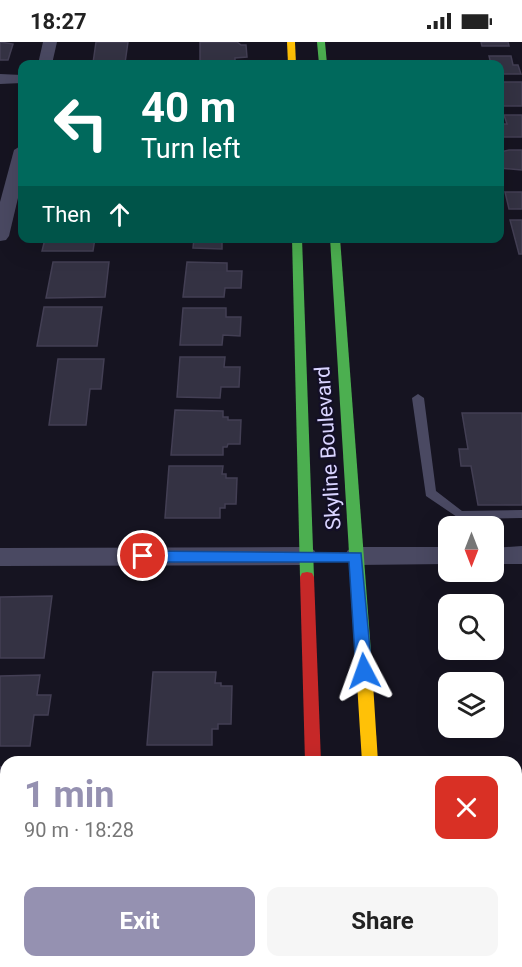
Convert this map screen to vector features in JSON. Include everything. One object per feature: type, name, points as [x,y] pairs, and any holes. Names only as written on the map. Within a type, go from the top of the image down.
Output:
[{"type":"street","points":[[46,60],[51,42]]},
{"type":"street","points":[[291,42],[292,60]]},
{"type":"street","points":[[321,42],[323,60]]},
{"type":"street","points":[[0,79],[18,79]]},
{"type":"street","points":[[0,236],[18,166]]},
{"type":"street","name":"Skyline Boulevard","points":[[297,243],[306,499],[311,556],[313,756]]},
{"type":"street","name":"Skyline Boulevard","points":[[335,243],[351,556],[369,756]]},
{"type":"street","points":[[504,556],[522,555]]},
{"type":"street","points":[[0,557],[311,556]]},
{"type":"street","points":[[351,556],[438,556]]},
{"type":"lane","points":[[418,398],[430,493],[455,516]]},
{"type":"lane","points":[[504,516],[522,514]]},
{"type":"building","points":[[0,42],[13,44],[8,60],[0,60]]},
{"type":"building","points":[[96,42],[128,42],[125,60],[93,60]]},
{"type":"building","points":[[200,42],[237,42],[246,45],[247,57],[235,58],[235,60],[200,60]]},
{"type":"building","points":[[481,42],[508,42],[509,46],[482,46]]},
{"type":"building","points":[[489,56],[511,56],[513,65],[518,65],[521,74],[504,74],[504,60],[490,60]]},
{"type":"building","points":[[504,82],[522,82],[522,106],[504,106]]},
{"type":"building","points":[[504,115],[522,115],[522,137],[504,137],[504,124],[507,124]]},
{"type":"building","points":[[522,150],[522,170],[504,168],[504,151]]},
{"type":"building","points":[[505,192],[522,192],[522,209],[509,209]]},
{"type":"building","points":[[510,220],[522,220],[522,254],[519,254]]},
{"type":"building","points":[[44,243],[94,243],[93,251],[42,251]]},
{"type":"building","points":[[194,243],[222,243],[222,249],[193,248]]},
{"type":"building","points":[[53,262],[109,262],[105,297],[46,298]]},
{"type":"building","points":[[187,262],[227,263],[227,271],[242,271],[241,288],[225,288],[224,297],[183,297]]},
{"type":"building","points":[[44,307],[102,307],[97,346],[37,346]]},
{"type":"building","points":[[183,308],[226,308],[226,317],[241,317],[240,336],[223,335],[222,345],[180,345]]},
{"type":"building","points":[[180,357],[225,357],[224,367],[240,367],[239,387],[221,387],[220,398],[177,397]]},
{"type":"building","points":[[58,359],[104,359],[101,389],[90,389],[86,425],[49,425]]},
{"type":"building","points":[[175,410],[223,411],[223,417],[228,417],[228,420],[241,420],[240,444],[228,444],[227,447],[223,447],[223,455],[171,455]]},
{"type":"building","points":[[462,413],[522,413],[522,505],[478,505],[471,466],[461,466],[459,449],[468,449]]},
{"type":"building","points":[[169,466],[223,466],[222,474],[226,474],[226,478],[237,478],[236,504],[225,504],[225,508],[220,508],[220,518],[165,518]]},
{"type":"building","points":[[52,596],[44,658],[0,658],[0,597]]},
{"type":"building","points":[[153,672],[216,672],[215,683],[221,683],[221,686],[232,686],[231,724],[218,724],[218,729],[212,729],[212,745],[147,745]]},
{"type":"building","points":[[40,675],[37,695],[51,695],[48,715],[34,715],[30,746],[0,746],[0,676]]},
{"type":"traffic: fast","points":[[321,42],[323,60]]},
{"type":"traffic: fast","points":[[297,243],[307,577]]},
{"type":"traffic: fast","points":[[335,243],[363,652]]},
{"type":"traffic: slow","points":[[291,42],[292,60]]},
{"type":"traffic: slow","points":[[363,652],[370,756]]},
{"type":"traffic: jam","points":[[307,577],[313,756]]},
{"type":"route","points":[[143,556],[356,556],[364,671]]}]
